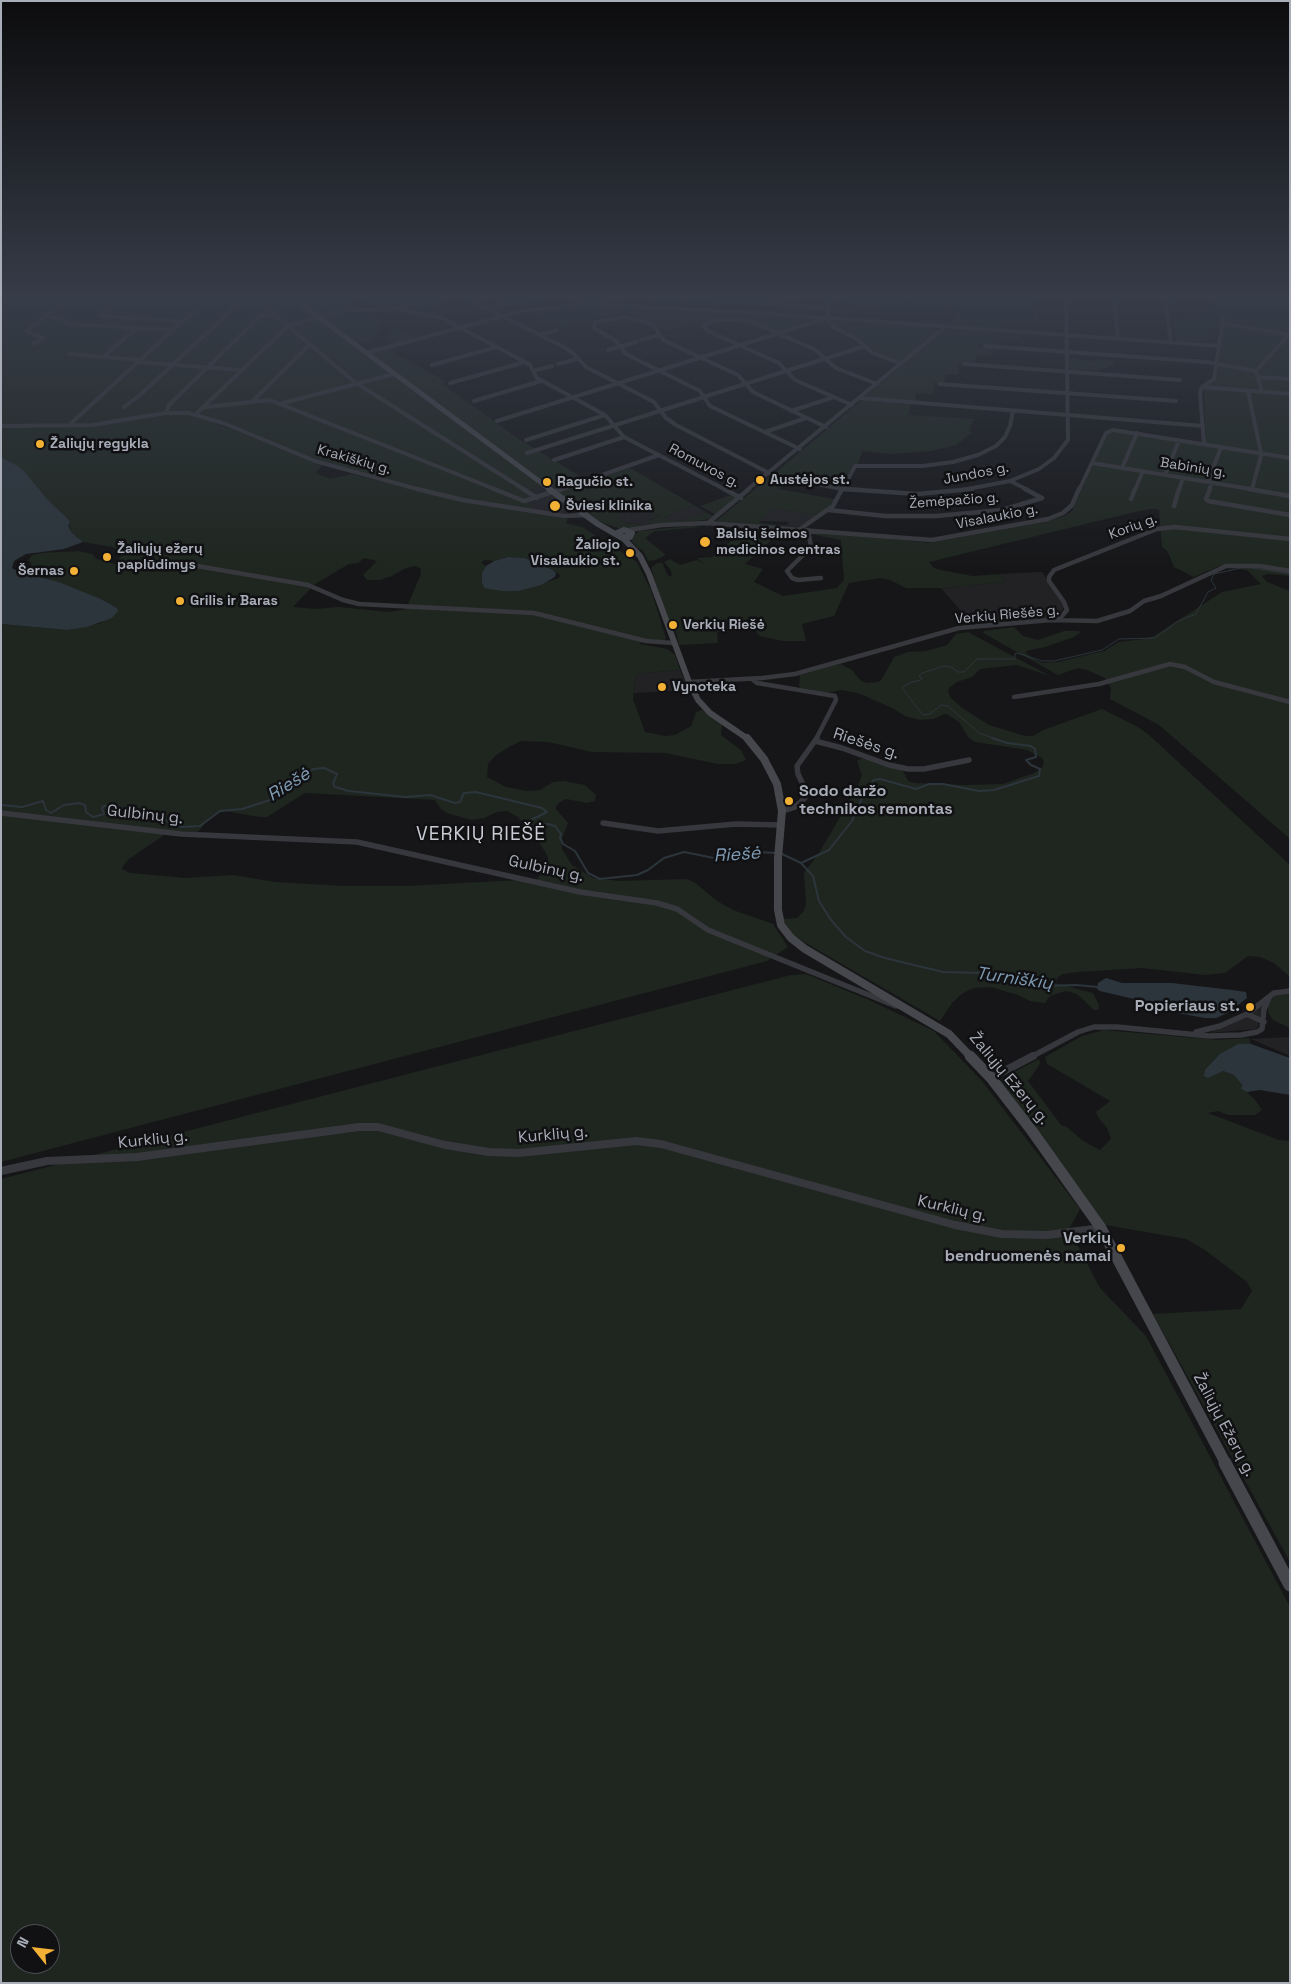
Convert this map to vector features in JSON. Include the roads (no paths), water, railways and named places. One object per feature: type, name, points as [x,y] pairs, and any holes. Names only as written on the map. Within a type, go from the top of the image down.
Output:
[{"type":"main road","name":"Žaliųjų Ežerų g.","points":[[414,389],[586,515],[620,534],[635,550],[649,574],[688,682],[704,708],[745,736],[764,759],[777,784],[782,811],[778,858],[779,919],[781,925],[791,938],[805,949],[916,1012],[949,1034],[991,1078],[1032,1131],[1101,1228],[1290,1585]]},
{"type":"main road","points":[[620,534],[630,534]]},
{"type":"main road","name":"Žaliųjų Ežerų g.","points":[[630,534],[635,550]]},
{"type":"street","points":[[67,426],[108,389]]},
{"type":"street","points":[[124,407],[147,389]]},
{"type":"street","points":[[166,413],[168,405],[185,389]]},
{"type":"street","points":[[196,414],[206,407],[223,389]]},
{"type":"street","points":[[253,401],[265,389]]},
{"type":"street","points":[[280,404],[336,389]]},
{"type":"street","points":[[365,389],[537,498]]},
{"type":"street","points":[[474,401],[516,389]]},
{"type":"street","name":"Romuvos g.","points":[[556,389],[605,415],[624,437],[741,498]]},
{"type":"street","points":[[496,421],[602,389]]},
{"type":"street","name":"Jundos g.","points":[[627,389],[654,402],[660,411],[676,426],[771,474],[841,489],[917,494],[968,490],[1010,481],[1038,469],[1060,452],[1068,440],[1068,389]]},
{"type":"street","points":[[695,389],[700,391],[710,406],[800,449]]},
{"type":"street","points":[[528,453],[732,389]]},
{"type":"street","points":[[750,389],[753,392],[826,427]]},
{"type":"street","points":[[815,389],[852,405]]},
{"type":"street","points":[[708,523],[771,474],[871,389]]},
{"type":"street","points":[[1005,389],[1176,401]]},
{"type":"street","points":[[1201,389],[1200,393],[1204,444]]},
{"type":"street","points":[[1220,389],[1290,394]]},
{"type":"street","points":[[1248,391],[1260,440],[1261,454],[1252,489]]},
{"type":"street","points":[[791,411],[834,397]]},
{"type":"street","points":[[860,398],[1203,426]]},
{"type":"street","points":[[206,407],[268,400],[522,500],[537,498],[659,456]]},
{"type":"street","points":[[798,529],[829,510],[852,468],[859,465],[923,466],[952,462],[978,455],[996,446],[1005,437],[1010,426],[1013,411]]},
{"type":"street","name":"Krakiškių g.","points":[[1,426],[67,426],[116,422],[166,413],[196,414],[223,423],[297,455],[427,492],[463,500],[564,516],[586,515]]},
{"type":"street","points":[[526,440],[605,415]]},
{"type":"street","points":[[765,432],[806,418]]},
{"type":"street","name":"Visalaukio g.","points":[[630,534],[656,525],[708,523],[932,540],[1048,519],[1063,514],[1072,505],[1107,431],[1116,430],[1137,433],[1290,458]]},
{"type":"street","points":[[1122,468],[1137,433]]},
{"type":"street","points":[[554,460],[624,437]]},
{"type":"street","points":[[1165,475],[1179,440]]},
{"type":"street","points":[[1220,450],[1210,482],[1206,499],[1208,501],[1290,515]]},
{"type":"street","name":"Babinių g.","points":[[1092,463],[1290,496]]},
{"type":"street","points":[[1131,500],[1143,471]]},
{"type":"street","points":[[1174,506],[1183,478]]},
{"type":"street","name":"Žemėpačio g.","points":[[829,510],[885,516],[936,516],[1002,510],[1042,498],[1010,481]]},
{"type":"street","name":"Korių g.","points":[[1051,620],[1062,616],[1067,610],[1064,602],[1049,581],[1049,577],[1054,570],[1157,529],[1175,527],[1290,539]]},
{"type":"street","points":[[808,530],[811,547],[787,571],[792,578],[798,580],[821,578]]},
{"type":"street","points":[[191,565],[308,584],[343,600],[359,604],[534,613],[646,641],[673,643]]},
{"type":"street","name":"Verkių Riešės g.","points":[[688,682],[752,679],[795,674],[959,628],[1051,620],[1090,622],[1130,611],[1144,601],[1161,596],[1226,566],[1260,566],[1290,571]]},
{"type":"street","points":[[1014,697],[1099,684],[1170,664],[1185,667],[1214,682],[1290,702]]},
{"type":"street","name":"Riešės g.","points":[[752,679],[757,682],[835,696],[836,703],[815,741],[797,766],[798,774],[805,789],[805,798],[795,807],[782,811]]},
{"type":"street","name":"Riešės g.","points":[[815,741],[842,748],[889,765],[908,769],[932,768],[957,760],[969,760]]},
{"type":"street","name":"Gulbinų g.","points":[[1,813],[175,833],[357,842],[580,892],[657,903],[677,909],[708,930],[722,936],[910,1013],[916,1012]]},
{"type":"street","points":[[603,823],[658,831],[736,824],[780,825]]},
{"type":"street","points":[[1192,1033],[1220,1026],[1247,1014],[1278,992],[1290,992]]},
{"type":"street","points":[[991,1078],[1078,1032],[1094,1027],[1117,1027],[1208,1036],[1241,1035],[1258,1032],[1264,1022],[1264,1009],[1270,996]]},
{"type":"street","points":[[1247,1014],[1264,1022]]},
{"type":"street","name":"Kurklių g.","points":[[1,1171],[47,1161],[137,1157],[359,1127],[378,1127],[445,1145],[489,1152],[519,1153],[636,1141],[661,1144],[955,1226],[1002,1234],[1047,1235],[1101,1228]]},
{"type":"waterway","name":"Riešė","points":[[996,739],[979,733],[948,706],[941,705],[930,714],[923,715],[902,688],[909,683],[921,680],[922,678],[919,676],[922,673],[944,666],[951,667],[958,672],[964,672],[977,659],[1015,659],[1015,654],[1017,653],[1042,661],[1054,661],[1102,650],[1119,639],[1155,638],[1178,621],[1196,614],[1208,592],[1216,588],[1211,580],[1214,574],[1241,568]]},
{"type":"waterway","name":"Riešė","points":[[1253,568],[1290,574]]},
{"type":"waterway","name":"Riešė","points":[[801,863],[829,850],[852,821],[865,791],[874,780],[880,779],[916,789],[929,784],[943,784],[979,791],[994,790],[1039,776],[1040,769],[1031,765],[1026,760],[1036,757],[1035,749],[1031,746],[1007,743],[992,738]]},
{"type":"waterway","name":"Riešė","points":[[1,805],[22,807],[43,801],[46,810],[51,813],[64,805],[79,803],[85,805],[86,812],[93,817],[104,814],[102,808],[104,806],[114,804],[137,815],[154,816],[182,827],[200,826],[220,811],[242,809],[270,800],[291,787],[313,769],[324,768],[337,774],[333,784],[335,787],[349,791],[405,797],[430,795],[455,803],[460,802],[464,793],[476,792],[542,808],[547,812],[531,820],[530,823],[534,826],[548,824],[555,826],[561,834],[560,838],[563,844],[575,851],[588,873],[600,879],[637,875],[648,870],[664,858],[684,852],[719,859],[726,858],[737,851],[776,853]]},
{"type":"waterway","name":"Riešė","points":[[780,853],[801,863]]},
{"type":"waterway","name":"Turniškių","points":[[801,863],[813,876],[819,901],[831,920],[846,937],[865,951],[885,958],[943,972],[988,973],[1042,986],[1076,985],[1098,987]]},
{"type":"place","name":"Žaliųjų regykla","points":[[40,444]]},
{"type":"place","name":"Austėjos st.","points":[[760,480]]},
{"type":"place","name":"Ragučio st.","points":[[547,482]]},
{"type":"place","name":"Šviesi klinika","points":[[555,506]]},
{"type":"place","name":"Balsių šeimos medicinos centras","points":[[705,542]]},
{"type":"place","name":"Žaliojo Visalaukio st.","points":[[630,553]]},
{"type":"place","name":"Žaliųjų ežerų paplūdimys","points":[[107,557]]},
{"type":"place","name":"Šernas","points":[[74,571]]},
{"type":"place","name":"Grilis ir Baras","points":[[180,601]]},
{"type":"place","name":"Verkių Riešė","points":[[673,625]]},
{"type":"place","name":"Vynoteka","points":[[662,687]]},
{"type":"place","name":"Sodo daržo technikos remontas","points":[[789,801]]},
{"type":"place","name":"Popieriaus st.","points":[[1250,1007]]},
{"type":"place","name":"Verkių bendruomenės namai","points":[[1121,1248]]},
{"type":"district","name":"VERKIŲ RIEŠĖ","points":[[481,835]]}]
